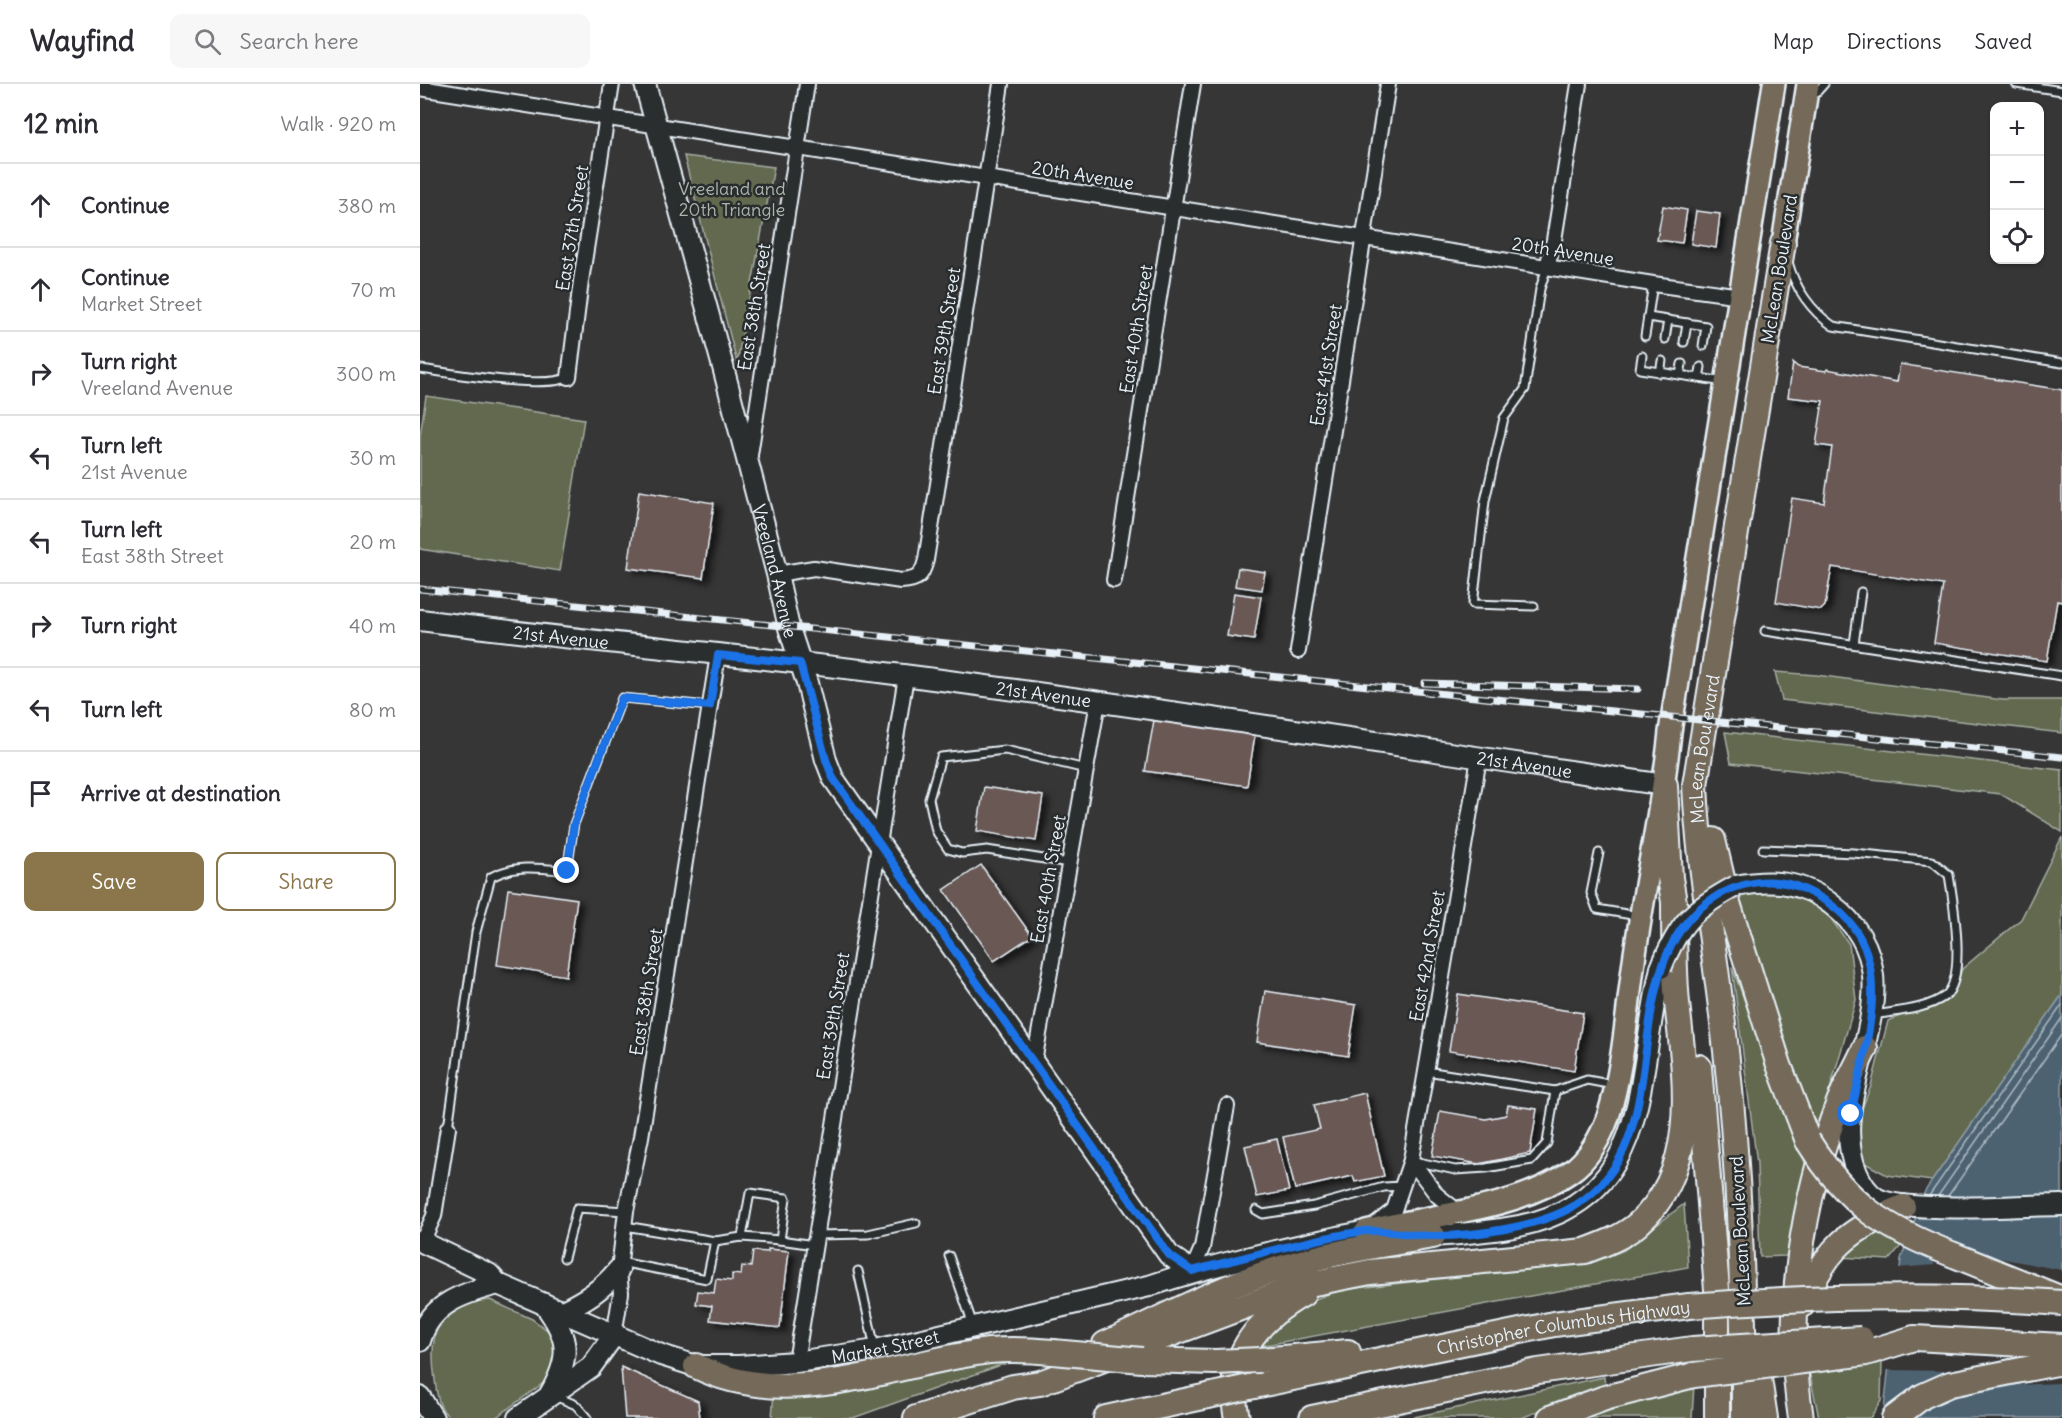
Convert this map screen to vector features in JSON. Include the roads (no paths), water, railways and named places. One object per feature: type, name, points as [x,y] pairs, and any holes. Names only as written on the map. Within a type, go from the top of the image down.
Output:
[{"type":"highway","name":"McLean Boulevard","points":[[1744,1418],[1743,1276],[1729,1080],[1697,823],[1695,785],[1783,243]]},
{"type":"highway","points":[[1703,744],[1705,801],[1728,903],[1779,1065],[1808,1141],[1828,1174],[1853,1201],[1883,1222],[1915,1240],[2062,1301]]},
{"type":"highway","name":"McLean Boulevard","points":[[1665,785],[1674,906],[1686,962],[1705,1117],[1717,1290],[1717,1418]]},
{"type":"highway","points":[[916,1418],[1013,1388],[1040,1383],[1135,1349],[1258,1299],[1299,1286],[1341,1278],[1586,1251],[1614,1240],[1638,1225],[1657,1203],[1669,1184],[1684,1129],[1686,1094],[1675,979],[1674,906]]},
{"type":"highway","points":[[1801,1418],[1795,1323],[1802,1244],[1816,1180],[1839,1102],[1865,1048]]},
{"type":"highway","points":[[1795,1323],[1819,1268],[1834,1248],[1851,1233],[1903,1207]]},
{"type":"highway","points":[[1013,1388],[1035,1374],[1250,1279],[1317,1257],[1433,1236]]},
{"type":"highway","points":[[1743,1276],[1765,1418]]},
{"type":"highway","points":[[1237,1418],[1233,1401],[1234,1379],[1250,1339],[1266,1319],[1287,1302],[1341,1278]]},
{"type":"highway","name":"Christopher Columbus Highway","points":[[1106,1418],[1458,1342],[1607,1316],[1762,1300],[1882,1296],[2062,1301]]},
{"type":"highway","points":[[1550,1418],[1605,1398],[1694,1375],[1866,1353],[1914,1338]]},
{"type":"highway","points":[[1312,1418],[1538,1371],[1692,1349],[1767,1343],[1914,1338],[2062,1346]]},
{"type":"highway","points":[[696,1366],[731,1380],[756,1385],[788,1386],[823,1384],[987,1352],[1053,1352],[1142,1360],[1215,1362],[1458,1342]]},
{"type":"highway","points":[[1894,1418],[1923,1396],[1950,1384],[2062,1362]]},
{"type":"main road","name":"Vreeland Avenue","points":[[645,84],[748,464],[789,628],[833,778],[1169,1255],[1192,1271]]},
{"type":"main road","name":"McLean Boulevard","points":[[1665,785],[1670,732],[1774,84]]},
{"type":"main road","name":"McLean Boulevard","points":[[1783,243],[1807,94]]},
{"type":"main road","name":"21st Avenue","points":[[420,620],[608,644],[906,676],[1665,785]]},
{"type":"main road","points":[[1366,1231],[1530,1193],[1572,1171],[1585,1159],[1602,1132],[1614,1086],[1627,1024],[1640,917],[1652,846],[1665,785]]},
{"type":"main road","name":"Market Street","points":[[421,1244],[489,1274],[498,1284],[561,1312],[660,1355],[696,1366],[796,1362],[876,1350],[1149,1286],[1192,1271],[1366,1231],[1433,1236],[1510,1227],[1546,1220],[1574,1207],[1596,1191],[1605,1180],[1615,1167],[1628,1140],[1636,1108],[1661,968],[1673,938],[1690,916],[1712,899],[1736,886],[1764,881],[1797,886],[1823,897],[1844,914],[1861,936],[1871,963],[1872,1015]]},
{"type":"main road","points":[[1872,1015],[1851,1114],[1849,1140],[1853,1163],[1861,1182],[1876,1198],[1903,1207],[2062,1205]]},
{"type":"main road","points":[[561,1312],[589,1299],[605,1287],[619,1266]]},
{"type":"main road","points":[[420,1341],[429,1320],[451,1300],[498,1284]]},
{"type":"main road","points":[[543,1303],[557,1322],[565,1348],[562,1372],[550,1394]]},
{"type":"main road","points":[[518,1418],[550,1394],[566,1387],[591,1367],[614,1335]]},
{"type":"main road","points":[[420,1397],[433,1418]]},
{"type":"street","name":"East 37th Street","points":[[569,377],[581,281],[612,84]]},
{"type":"street","name":"East 38th Street","points":[[748,464],[807,84]]},
{"type":"street","name":"East 39th Street","points":[[777,574],[814,568],[901,581],[916,580],[921,576],[926,560],[1001,84]]},
{"type":"street","name":"East 40th Street","points":[[1114,580],[1193,84]]},
{"type":"street","name":"East 41st Street","points":[[1298,651],[1388,84]]},
{"type":"street","points":[[1547,267],[1554,240],[1579,84]]},
{"type":"street","name":"20th Avenue","points":[[420,88],[1653,284],[1741,296]]},
{"type":"street","name":"East 38th Street","points":[[614,1335],[621,1293],[619,1266],[626,1211],[643,1126],[718,655]]},
{"type":"street","name":"East 39th Street","points":[[796,1362],[906,676]]},
{"type":"street","name":"East 40th Street","points":[[1034,1062],[1098,702]]},
{"type":"street","name":"East 42nd Street","points":[[1366,1231],[1394,1210],[1412,1161],[1479,758]]},
{"type":"street","points":[[1192,1271],[1202,1248],[1227,1106]]},
{"type":"street","points":[[421,1244],[434,1216],[448,1128]]},
{"type":"street","points":[[1412,1161],[1437,1195],[1457,1211]]},
{"type":"lane","points":[[1807,94],[1824,84]]},
{"type":"lane","points":[[2016,84],[2062,91]]},
{"type":"lane","points":[[1783,243],[1792,275],[1817,315],[1833,326],[2062,363]]},
{"type":"lane","points":[[1534,606],[1473,604],[1485,501],[1504,418],[1525,389],[1539,289],[1547,267]]},
{"type":"lane","points":[[1645,336],[1653,284]]},
{"type":"lane","points":[[1648,317],[1706,326],[1703,346]]},
{"type":"lane","points":[[1665,339],[1668,320]]},
{"type":"lane","points":[[1684,342],[1687,323]]},
{"type":"lane","points":[[1642,356],[1640,369],[1727,382]]},
{"type":"lane","points":[[1660,373],[1662,361]]},
{"type":"lane","points":[[1680,375],[1682,364]]},
{"type":"lane","points":[[1699,378],[1701,367]]},
{"type":"lane","points":[[420,369],[498,379],[559,382],[569,377]]},
{"type":"lane","points":[[1854,644],[1861,592]]},
{"type":"lane","points":[[1765,631],[2062,676]]},
{"type":"lane","points":[[448,1128],[476,932],[491,877],[502,871],[522,867],[567,871],[574,824],[622,698],[710,706]]},
{"type":"lane","points":[[1069,863],[987,850],[962,853],[948,849],[936,831],[929,799],[941,757],[1005,750],[1086,769]]},
{"type":"lane","points":[[1763,849],[1854,853],[1932,861],[1949,875],[1958,928],[1954,979],[1950,990],[1944,996],[1924,1005],[1872,1015]]},
{"type":"lane","points":[[1599,853],[1591,893],[1597,909],[1640,917]]},
{"type":"lane","points":[[1426,1071],[1555,1090],[1587,1080],[1614,1086]]},
{"type":"lane","points":[[1412,1161],[1455,1170],[1486,1168],[1532,1160],[1547,1143],[1555,1090]]},
{"type":"lane","points":[[1256,1210],[1263,1214],[1314,1206],[1384,1187],[1402,1186]]},
{"type":"lane","points":[[742,1237],[750,1193],[786,1198],[780,1240]]},
{"type":"lane","points":[[564,1258],[577,1208],[626,1211]]},
{"type":"lane","points":[[625,1226],[715,1241],[742,1237],[815,1240],[868,1234],[916,1223]]},
{"type":"lane","points":[[619,1266],[707,1280],[715,1241]]},
{"type":"lane","points":[[949,1256],[974,1327]]},
{"type":"lane","points":[[858,1271],[876,1350]]},
{"type":"lane","points":[[550,1394],[576,1405],[587,1418]]},
{"type":"water","points":[[2062,995],[2062,1418],[1883,1418],[1901,1259],[1925,1191]]},
{"type":"railway","points":[[420,589],[2062,757]]},
{"type":"railway","points":[[1424,683],[1638,689]]},
{"type":"park label","name":"Vreeland and 20th Triangle","points":[[732,198]]}]
